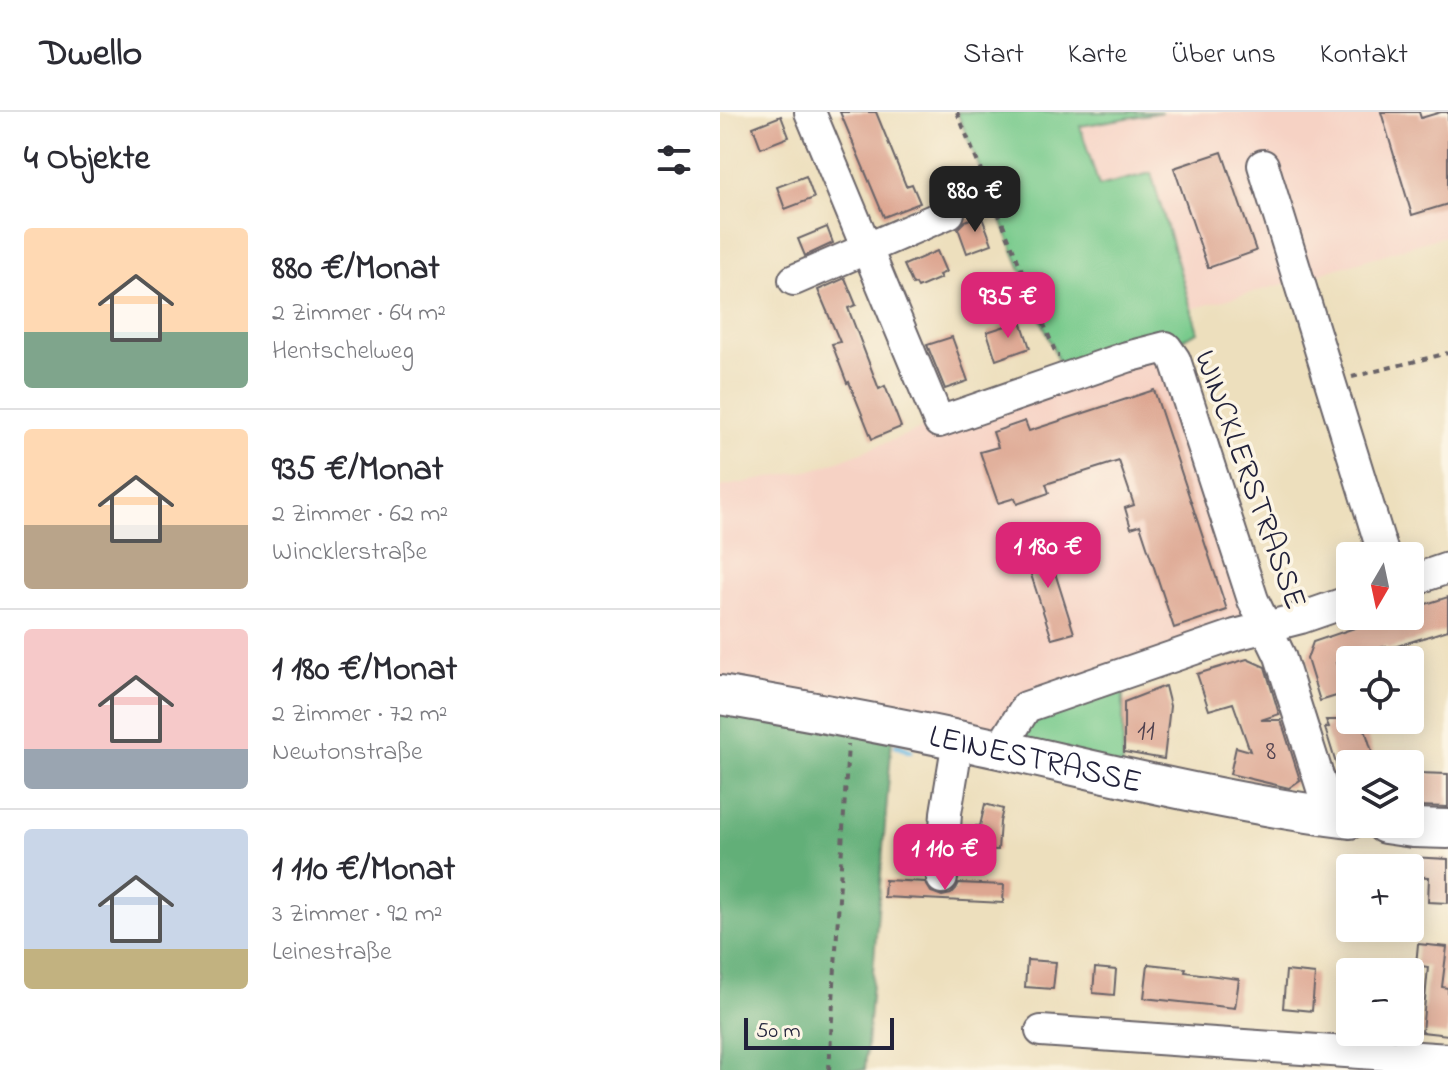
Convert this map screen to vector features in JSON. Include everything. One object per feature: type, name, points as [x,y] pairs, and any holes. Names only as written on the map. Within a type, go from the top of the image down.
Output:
[{"type":"main road","name":"LEINESTRASSE","points":[[720,695],[879,723],[1138,780],[1336,817]]},
{"type":"main road","points":[[1424,827],[1448,829]]},
{"type":"street","points":[[810,112],[866,248]]},
{"type":"street","points":[[1263,165],[1380,542]]},
{"type":"street","points":[[794,280],[949,213]]},
{"type":"street","name":"WINCKLERSTRASSE","points":[[866,248],[939,422],[1127,357],[1166,347],[1175,360],[1253,600],[1280,656],[1336,807]]},
{"type":"street","points":[[1424,576],[1448,568]]},
{"type":"street","points":[[1000,749],[1026,707],[1235,635],[1336,606]]},
{"type":"street","points":[[942,878],[946,813],[958,740]]},
{"type":"street","points":[[1041,1031],[1448,1059]]},
{"type":"path","points":[[957,112],[1057,356]]},
{"type":"path","points":[[1330,382],[1448,353]]},
{"type":"path","points":[[829,1070],[848,744]]},
{"type":"shaded area","points":[[1162,112],[1448,112],[1448,235],[1191,309],[1151,173],[1099,186],[1080,125]]},
{"type":"shaded area","points":[[1166,347],[1266,627],[1235,635],[1000,749],[720,695],[720,487],[817,469],[939,422]]},
{"type":"green space","points":[[957,112],[1162,112],[1080,126],[1099,186],[1151,173],[1198,332],[1166,347],[1065,378]]},
{"type":"green space","points":[[1123,673],[1123,777],[1000,749],[1026,707]]},
{"type":"green space","points":[[720,695],[893,726],[865,1070],[720,1070]]},
{"type":"building","points":[[840,112],[876,112],[906,186],[912,184],[920,203],[884,217]]},
{"type":"building","points":[[1381,112],[1419,112],[1421,118],[1448,112],[1448,204],[1412,215]]},
{"type":"building","points":[[781,116],[789,137],[761,148],[753,127]]},
{"type":"building","points":[[1222,152],[1256,251],[1208,268],[1174,168]]},
{"type":"building","points":[[806,176],[814,198],[785,209],[777,187]]},
{"type":"building","points":[[981,215],[992,244],[967,253],[958,228],[965,221]]},
{"type":"building","points":[[827,227],[833,243],[805,256],[798,239]]},
{"type":"building","points":[[937,251],[946,272],[939,275],[941,278],[918,288],[916,284],[913,285],[904,265]]},
{"type":"building","points":[[845,278],[856,305],[848,308],[879,389],[885,386],[901,427],[872,439],[832,344],[840,342],[818,290]]},
{"type":"building","points":[[1021,321],[1030,348],[996,360],[987,332]]},
{"type":"building","points":[[952,337],[968,381],[945,389],[927,345]]},
{"type":"building","points":[[1154,390],[1227,610],[1174,628],[1140,525],[1131,528],[1125,508],[1134,505],[1119,461],[1046,484],[1049,493],[1017,504],[1015,498],[998,503],[980,452],[998,447],[993,432],[1025,421],[1029,431]]},
{"type":"building","points":[[1045,541],[1074,633],[1052,639],[1022,547]]},
{"type":"building","points":[[1448,597],[1448,630],[1397,646],[1336,646],[1336,696],[1320,701],[1307,659],[1313,642],[1348,630],[1424,630],[1424,605]]},
{"type":"building","points":[[1247,659],[1265,667],[1279,714],[1261,720],[1281,720],[1300,780],[1289,788],[1230,774],[1236,747],[1250,751],[1233,703],[1209,710],[1197,674]]},
{"type":"building","points":[[1165,686],[1170,706],[1164,759],[1124,752],[1124,702]]},
{"type":"building","points":[[1326,720],[1336,720],[1336,734],[1366,734],[1372,750],[1336,750],[1336,764],[1325,728],[1329,727]]},
{"type":"building","points":[[1424,773],[1448,774],[1448,807],[1424,806]]},
{"type":"building","points":[[985,804],[1003,809],[998,850],[974,849],[976,826],[980,826]]},
{"type":"building","points":[[1424,858],[1448,859],[1448,903],[1428,902],[1429,877],[1424,877]]},
{"type":"building","points":[[885,880],[925,882],[931,892],[942,896],[951,894],[959,883],[1004,885],[1003,903],[884,897]]},
{"type":"building","points":[[1418,944],[1447,947],[1442,987],[1448,988],[1448,1035],[1424,1032],[1428,967],[1424,966],[1424,958],[1417,958]]},
{"type":"building","points":[[1027,960],[1056,962],[1053,989],[1025,987]]},
{"type":"building","points":[[1148,964],[1239,979],[1235,1008],[1144,998]]},
{"type":"building","points":[[1095,968],[1116,970],[1114,995],[1093,993]]},
{"type":"building","points":[[1286,971],[1315,974],[1312,1011],[1283,1008]]},
{"type":"waterway","points":[[897,745],[910,751]]}]
